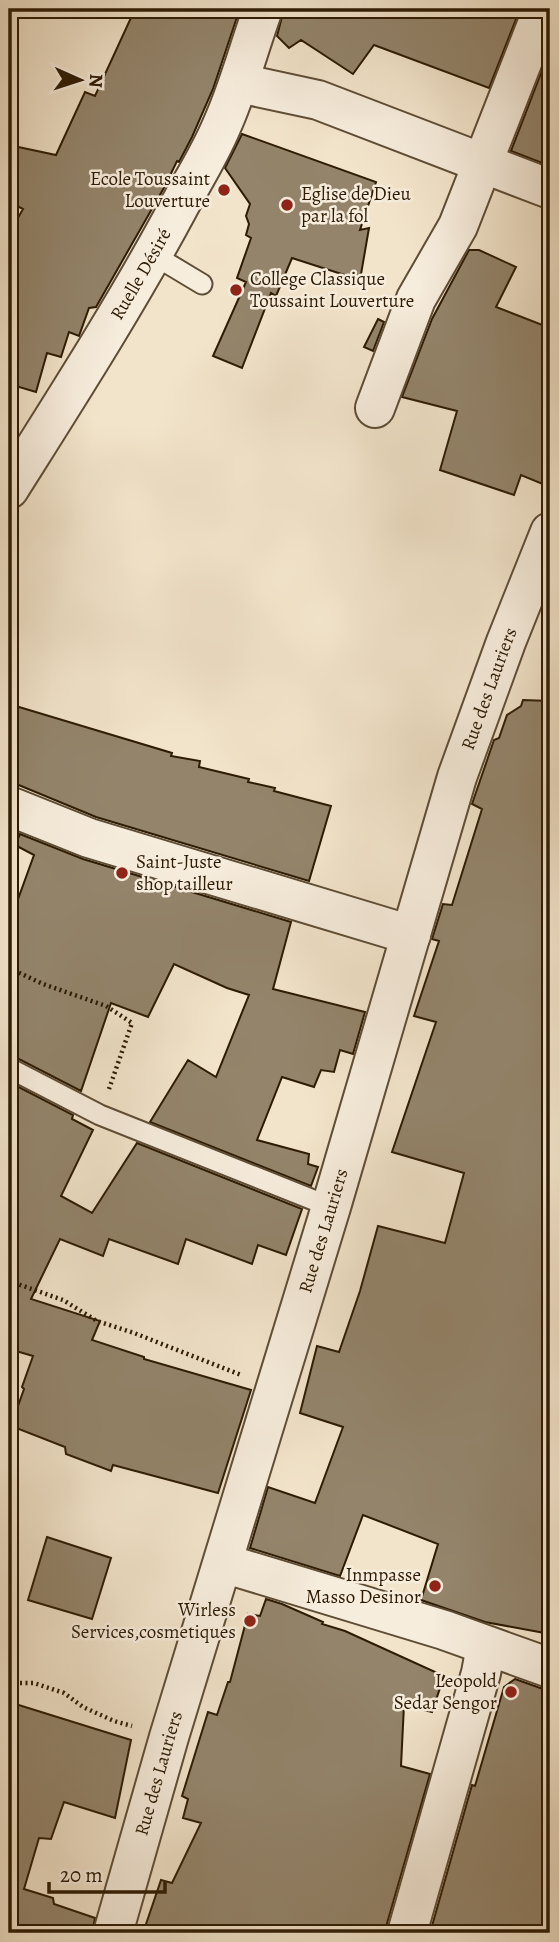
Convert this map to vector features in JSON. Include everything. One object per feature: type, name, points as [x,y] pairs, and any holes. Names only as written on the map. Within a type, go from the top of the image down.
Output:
[{"type":"street","name":"Ruelle Désiré","points":[[9,489],[114,321],[221,127],[239,83],[263,9]]},
{"type":"street","points":[[375,408],[416,299],[458,226],[545,12]]},
{"type":"street","points":[[239,83],[318,100],[550,189]]},
{"type":"street","name":"Rue des Lauriers","points":[[113,1933],[169,1737],[331,1208],[457,777],[550,532]]},
{"type":"street","points":[[9,806],[89,838],[411,935]]},
{"type":"street","points":[[222,1563],[444,1630],[550,1668]]},
{"type":"street","points":[[407,1933],[481,1673],[486,1646]]},
{"type":"lane","points":[[152,254],[202,284]]},
{"type":"lane","points":[[9,1068],[100,1115],[331,1208]]},
{"type":"path","points":[[9,968],[43,984],[106,1006],[132,1023],[100,1115]]},
{"type":"path","points":[[9,1281],[63,1300],[97,1321],[276,1388]]},
{"type":"path","points":[[9,1683],[34,1683],[64,1693],[83,1707],[114,1721],[169,1737]]},
{"type":"building","points":[[135,9],[227,9],[238,14],[213,89],[192,137],[96,307],[89,308],[79,336],[69,332],[61,357],[47,353],[36,392],[9,384],[9,234],[23,209],[9,202],[9,145],[56,155],[85,92],[95,96]]},
{"type":"building","points":[[284,9],[520,9],[489,88],[374,45],[353,74],[301,40],[289,48],[277,36]]},
{"type":"building","points":[[550,50],[550,166],[511,151]]},
{"type":"building","points":[[242,134],[376,182],[360,230],[369,228],[360,280],[292,258],[276,296],[271,293],[242,368],[213,356],[246,282],[237,278],[251,238],[246,235],[249,224],[246,216],[250,204],[225,168]]},
{"type":"building","points":[[469,250],[479,250],[516,267],[496,307],[550,328],[550,487],[521,475],[514,495],[440,470],[457,411],[402,397],[432,319]]},
{"type":"building","points":[[378,319],[384,322],[373,351],[364,347]]},
{"type":"building","points":[[523,700],[550,701],[550,1634],[485,1622],[421,1600],[438,1544],[363,1515],[340,1576],[250,1548],[268,1487],[315,1503],[343,1427],[300,1413],[317,1346],[339,1352],[378,1226],[445,1243],[464,1173],[392,1152],[436,1022],[414,1016],[439,941],[432,939],[443,904],[452,905],[482,809],[472,804],[494,740],[499,738],[507,715],[521,706]]},
{"type":"building","points":[[9,704],[172,753],[171,756],[200,761],[199,767],[249,779],[248,782],[275,788],[274,791],[331,806],[309,881],[96,817],[9,781]]},
{"type":"building","points":[[20,834],[83,859],[291,922],[273,989],[365,1012],[353,1054],[340,1050],[334,1072],[321,1070],[314,1087],[282,1077],[257,1140],[309,1154],[308,1164],[318,1167],[311,1186],[150,1122],[188,1060],[216,1077],[249,995],[174,964],[148,1017],[111,1003],[81,1091],[9,1056],[9,924],[34,855],[15,845]]},
{"type":"building","points":[[9,1082],[73,1115],[72,1119],[93,1130],[61,1196],[92,1213],[137,1143],[302,1209],[286,1255],[258,1245],[252,1264],[186,1239],[178,1264],[109,1239],[103,1256],[60,1239],[31,1299],[100,1321],[92,1340],[144,1359],[251,1390],[218,1493],[113,1465],[111,1471],[66,1454],[65,1447],[11,1426],[33,1356],[9,1349]]},
{"type":"building","points":[[47,1537],[111,1558],[92,1619],[28,1600]]},
{"type":"building","points":[[266,1599],[444,1676],[432,1712],[404,1705],[401,1766],[430,1774],[386,1933],[143,1933],[161,1880],[172,1883],[201,1823],[183,1818],[188,1799],[182,1796],[208,1712],[217,1715],[230,1682],[248,1614],[260,1616]]},
{"type":"building","points":[[515,1679],[550,1689],[550,1933],[430,1933],[472,1785],[475,1786],[504,1687]]},
{"type":"building","points":[[9,1702],[131,1740],[115,1818],[64,1802],[51,1839],[39,1838],[24,1889],[53,1898],[54,1904],[95,1918],[92,1933],[9,1933]]},
{"type":"place","name":"Ecole Toussaint Louverture","points":[[224,190]]},
{"type":"place","name":"Eglise de Dieu par la fol","points":[[287,205]]},
{"type":"place","name":"College Classique Toussaint Louverture","points":[[236,290]]},
{"type":"place","name":"Saint-Juste shop tailleur","points":[[122,873]]},
{"type":"place","name":"Inmpasse Masso Desinor","points":[[435,1586]]},
{"type":"place","name":"Wirless Services,cosmetiques","points":[[250,1621]]},
{"type":"place","name":"Leopold Sedar Sengor","points":[[511,1692]]}]
